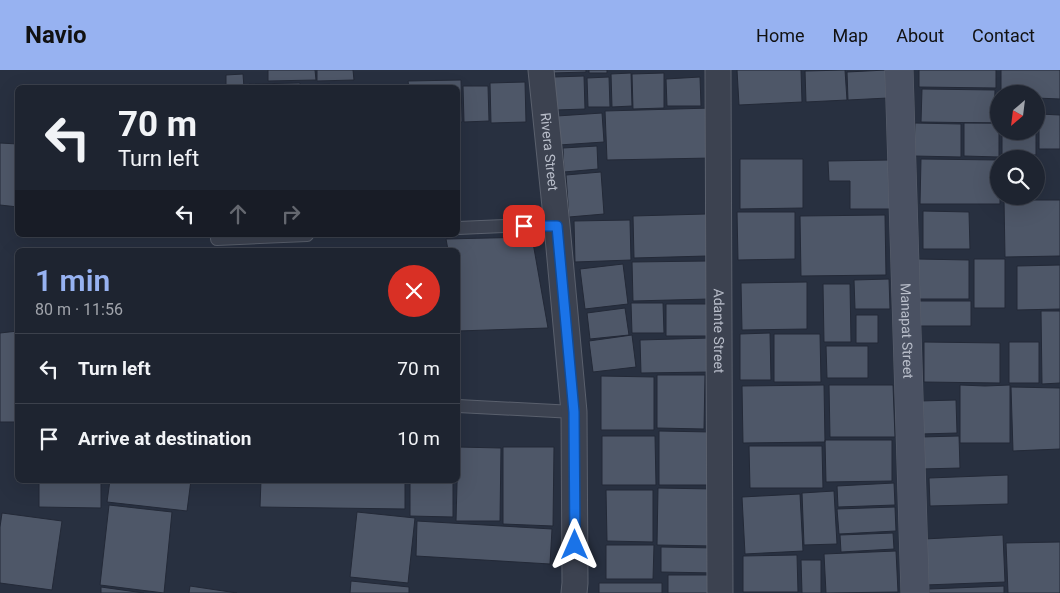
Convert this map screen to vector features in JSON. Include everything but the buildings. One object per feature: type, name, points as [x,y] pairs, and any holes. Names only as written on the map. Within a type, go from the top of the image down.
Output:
[{"type":"main road","name":"Manapat Street","points":[[899,70],[915,593]]},
{"type":"street","name":"Rivera Street","points":[[542,70],[574,412],[574,593]]},
{"type":"street","name":"Adante Street","points":[[718,70],[720,593]]},
{"type":"lane","points":[[460,228],[557,226]]},
{"type":"lane","points":[[217,239],[262,237]]},
{"type":"lane","points":[[460,406],[574,412]]},
{"type":"route","points":[[524,226],[557,226],[574,412],[575,545]]}]
